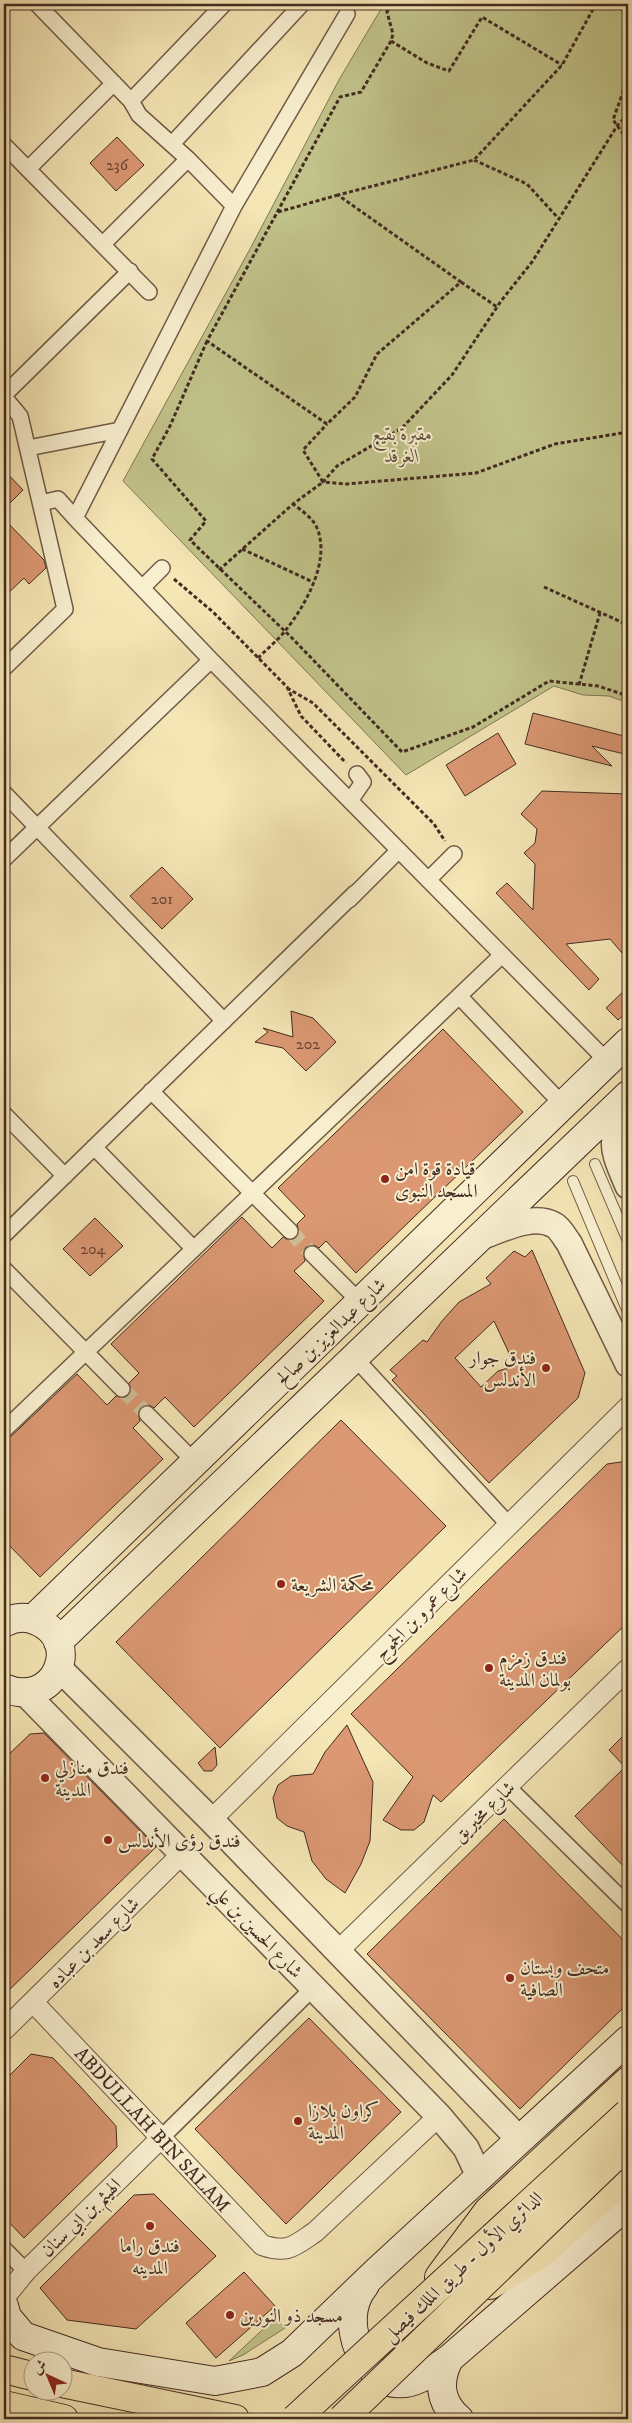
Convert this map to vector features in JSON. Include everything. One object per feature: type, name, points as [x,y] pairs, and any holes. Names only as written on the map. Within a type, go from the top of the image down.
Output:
[{"type":"main road","name":"شارع عبدالعزيز بن صالح","points":[[32,1619],[628,1042]]},
{"type":"main road","name":"شارع عبدالعزيز بن صالح","points":[[12,1695],[43,1688],[50,1683],[58,1655],[355,1358],[628,1095]]},
{"type":"main road","points":[[4,1624],[20,1618],[32,1619],[48,1628],[58,1655]]},
{"type":"main road","points":[[155,2403],[215,2381],[262,2372],[292,2353],[376,2272],[628,2040]]},
{"type":"main road","points":[[416,2307],[488,2211],[628,2081]]},
{"type":"main road","name":"الدائري الأول - طريق الملك فيصل","points":[[295,2419],[628,2113]]},
{"type":"main road","name":"الدائري الأول - طريق الملك فيصل","points":[[342,2419],[628,2144]]},
{"type":"main road","points":[[462,2304],[543,2252],[628,2174]]},
{"type":"main road","points":[[376,2272],[363,2288],[358,2301],[353,2328],[357,2348],[368,2365],[383,2379],[393,2383],[419,2380],[449,2359],[628,2204]]},
{"type":"main road","points":[[4,2306],[7,2317],[23,2336],[106,2364],[215,2381]]},
{"type":"main road","points":[[449,2359],[441,2375],[442,2386],[446,2401],[459,2419]]},
{"type":"main road","points":[[106,2364],[155,2403]]},
{"type":"main road","points":[[4,2370],[22,2374]]},
{"type":"main road","points":[[72,2384],[235,2419]]},
{"type":"main road","points":[[4,2405],[64,2419]]},
{"type":"street","points":[[37,4],[131,101],[139,115],[172,144],[234,206]]},
{"type":"street","points":[[131,101],[224,4]]},
{"type":"street","points":[[172,144],[302,4]]},
{"type":"street","points":[[75,518],[234,206],[347,14]]},
{"type":"street","points":[[28,169],[114,83]]},
{"type":"street","points":[[4,145],[149,292]]},
{"type":"street","points":[[103,244],[188,160]]},
{"type":"street","points":[[4,668],[65,609],[20,416],[4,396],[130,271]]},
{"type":"street","points":[[28,448],[120,430]]},
{"type":"street","points":[[41,503],[58,499],[211,660],[608,1062]]},
{"type":"street","points":[[142,588],[162,568]]},
{"type":"street","points":[[4,859],[211,660]]},
{"type":"street","points":[[350,801],[363,782],[357,774]]},
{"type":"street","points":[[4,793],[224,1021]]},
{"type":"street","points":[[4,1235],[399,850]]},
{"type":"street","points":[[428,880],[454,854]]},
{"type":"street","points":[[4,1430],[502,955]]},
{"type":"street","points":[[460,997],[563,1105]]},
{"type":"street","points":[[152,1091],[290,1231]]},
{"type":"street","points":[[628,1104],[614,1132],[615,1154],[628,1186]]},
{"type":"street","points":[[4,1114],[65,1176]]},
{"type":"street","points":[[94,1147],[194,1249]]},
{"type":"street","points":[[480,1237],[511,1226],[540,1220],[556,1225],[569,1243],[628,1364]]},
{"type":"street","points":[[312,1254],[360,1302]]},
{"type":"street","points":[[4,1269],[122,1389]]},
{"type":"street","points":[[355,1358],[509,1525]]},
{"type":"street","name":"شارع عمرو بن الجموح","points":[[211,1820],[628,1407]]},
{"type":"street","points":[[147,1414],[195,1462]]},
{"type":"street","points":[[58,1655],[211,1820],[520,2140]]},
{"type":"street","name":"شارع مخيريق","points":[[337,1952],[628,1669]]},
{"type":"street","name":"شارع الحسين بن علي","points":[[12,1695],[183,1853],[439,2116],[466,2148],[480,2178]]},
{"type":"street","points":[[508,1787],[628,1905]]},
{"type":"street","name":"شارع سعد بن عباده","points":[[7,2020],[33,2002],[183,1853]]},
{"type":"street","points":[[160,2139],[313,1988]]},
{"type":"street","name":"ABDULLAH BIN SALAM","points":[[33,2002],[160,2139],[262,2244],[277,2250],[293,2247],[315,2232],[439,2116]]},
{"type":"street","name":"الهيثم بن ابي سنان","points":[[4,2298],[26,2271],[160,2139]]},
{"type":"street","points":[[4,2249],[26,2271]]},
{"type":"lane","points":[[595,1164],[628,1241]]},
{"type":"lane","points":[[573,1180],[628,1312]]},
{"type":"path","points":[[391,4],[387,12],[393,34],[391,41],[361,92],[340,97],[207,341],[170,426],[152,459],[206,520],[190,540],[285,632],[402,752],[473,727],[549,681],[598,686],[628,696]]},
{"type":"path","points":[[277,212],[474,160],[562,65],[596,4]]},
{"type":"path","points":[[391,41],[427,63],[449,71],[482,17],[562,65]]},
{"type":"path","points":[[628,78],[613,120],[628,140]]},
{"type":"path","points":[[219,570],[293,504],[323,482],[337,466],[402,428],[452,374],[496,307],[532,262],[617,126],[628,114]]},
{"type":"path","points":[[474,160],[527,184],[559,219]]},
{"type":"path","points":[[338,195],[496,307]]},
{"type":"path","points":[[323,482],[303,450],[355,396],[376,354],[461,282]]},
{"type":"path","points":[[207,341],[327,424]]},
{"type":"path","points":[[323,482],[346,484],[476,473],[555,444],[628,432]]},
{"type":"path","points":[[258,658],[285,632],[303,604],[312,582],[321,548],[317,527],[293,504]]},
{"type":"path","points":[[242,549],[312,582]]},
{"type":"path","points":[[162,568],[213,612],[286,687],[313,703],[434,824]]},
{"type":"path","points":[[544,587],[628,625]]},
{"type":"path","points":[[579,685],[600,613]]},
{"type":"path","points":[[286,687],[301,716],[357,774]]},
{"type":"green space","name":"مقبرة بقيع الغرقد","points":[[384,4],[628,4],[628,703],[609,696],[583,695],[554,686],[406,775],[123,481],[250,249],[340,78]]},
{"type":"green space","points":[[275,2318],[285,2328],[243,2355],[229,2361]]},
{"type":"building","points":[[117,137],[144,165],[116,191],[90,163]]},
{"type":"building","points":[[4,470],[23,490],[4,509]]},
{"type":"building","points":[[4,519],[44,560],[46,568],[29,584],[24,578],[4,597]]},
{"type":"building","points":[[533,713],[628,737],[628,755],[592,746],[612,766],[525,744]]},
{"type":"building","points":[[498,733],[516,764],[465,796],[446,765]]},
{"type":"building","points":[[542,791],[628,794],[628,960],[610,939],[566,944],[599,979],[589,990],[496,893],[507,883],[533,910],[535,864],[524,853],[535,843],[537,829],[521,814]]},
{"type":"building","points":[[162,867],[193,899],[162,929],[130,896]]},
{"type":"building","points":[[628,987],[628,1011],[618,1020],[606,1008]]},
{"type":"building","points":[[291,1011],[313,1018],[336,1042],[306,1071],[283,1048],[255,1042],[268,1032],[263,1028],[293,1037]]},
{"type":"building","points":[[443,1029],[523,1112],[356,1273],[326,1241],[319,1248],[314,1245],[306,1247],[303,1252],[305,1261],[294,1271],[324,1301],[194,1427],[165,1397],[154,1408],[149,1405],[141,1407],[138,1412],[140,1421],[133,1428],[163,1459],[40,1577],[4,1540],[4,1443],[77,1374],[107,1405],[116,1396],[124,1398],[128,1396],[131,1391],[129,1383],[139,1373],[111,1344],[242,1217],[272,1248],[283,1237],[288,1240],[296,1238],[299,1233],[297,1224],[305,1216],[278,1188]]},
{"type":"building","points":[[95,1218],[123,1246],[90,1276],[63,1249]]},
{"type":"building","name":"فندق جوار الأندلس","points":[[532,1250],[585,1373],[578,1398],[489,1483],[392,1380],[397,1376],[390,1370],[423,1340],[427,1342],[459,1302],[491,1284],[486,1278],[514,1251],[525,1257]],"holes":[[[494,1321],[515,1366],[498,1371],[481,1387],[455,1358]]]},
{"type":"building","name":"محكمة الشريعة","points":[[341,1420],[446,1526],[220,1748],[116,1642]]},
{"type":"building","name":"فندق زمزم بولمان المدينة","points":[[628,1461],[628,1622],[441,1802],[433,1795],[424,1822],[414,1830],[401,1830],[383,1820],[413,1777],[351,1714],[607,1464]]},
{"type":"building","points":[[347,1725],[373,1782],[370,1841],[361,1864],[345,1893],[326,1879],[312,1861],[304,1832],[287,1826],[277,1818],[273,1798],[278,1785],[291,1776],[313,1774],[325,1752]]},
{"type":"building","points":[[628,1731],[628,1871],[575,1816],[625,1767],[609,1750]]},
{"type":"building","points":[[44,1733],[156,1847],[4,1995],[4,1759],[30,1734]]},
{"type":"building","points":[[215,1747],[217,1765],[212,1771],[204,1771],[198,1763]]},
{"type":"building","name":"متحف وبستان الصافية","points":[[504,1819],[628,1945],[628,2003],[520,2109],[367,1954]]},
{"type":"building","name":"كراون بلازا المدينة","points":[[309,2018],[401,2112],[286,2224],[195,2129]]},
{"type":"building","points":[[31,2054],[53,2058],[79,2085],[116,2126],[117,2147],[24,2238],[4,2217],[4,2081]]},
{"type":"building","points":[[154,2194],[216,2256],[136,2329],[67,2320],[40,2288],[134,2195]]},
{"type":"building","name":"مسجد ذو النورين","points":[[244,2272],[275,2306],[216,2358],[186,2323]]},
{"type":"tunnel","points":[[290,1231],[312,1254]]},
{"type":"tunnel","points":[[122,1389],[147,1414]]},
{"type":"place","name":"قيادة قوة امن المسجد النبوى","points":[[385,1179]]},
{"type":"place","name":"فندق جوار الأندلس","points":[[546,1368]]},
{"type":"place","name":"محكمة الشريعة","points":[[281,1584]]},
{"type":"place","name":"فندق زمزم بولمان المدينة","points":[[489,1668]]},
{"type":"place","name":"فندق منازلي المدينة","points":[[45,1778]]},
{"type":"place","name":"فندق رؤى الأندلس","points":[[108,1840]]},
{"type":"place","name":"متحف وبستان الصافية","points":[[510,1978]]},
{"type":"place","name":"كراون بلازا المدينة","points":[[298,2121]]},
{"type":"place","name":"فندق راما المدينه","points":[[150,2226]]},
{"type":"place","name":"مسجد ذو النورين","points":[[230,2315]]}]
